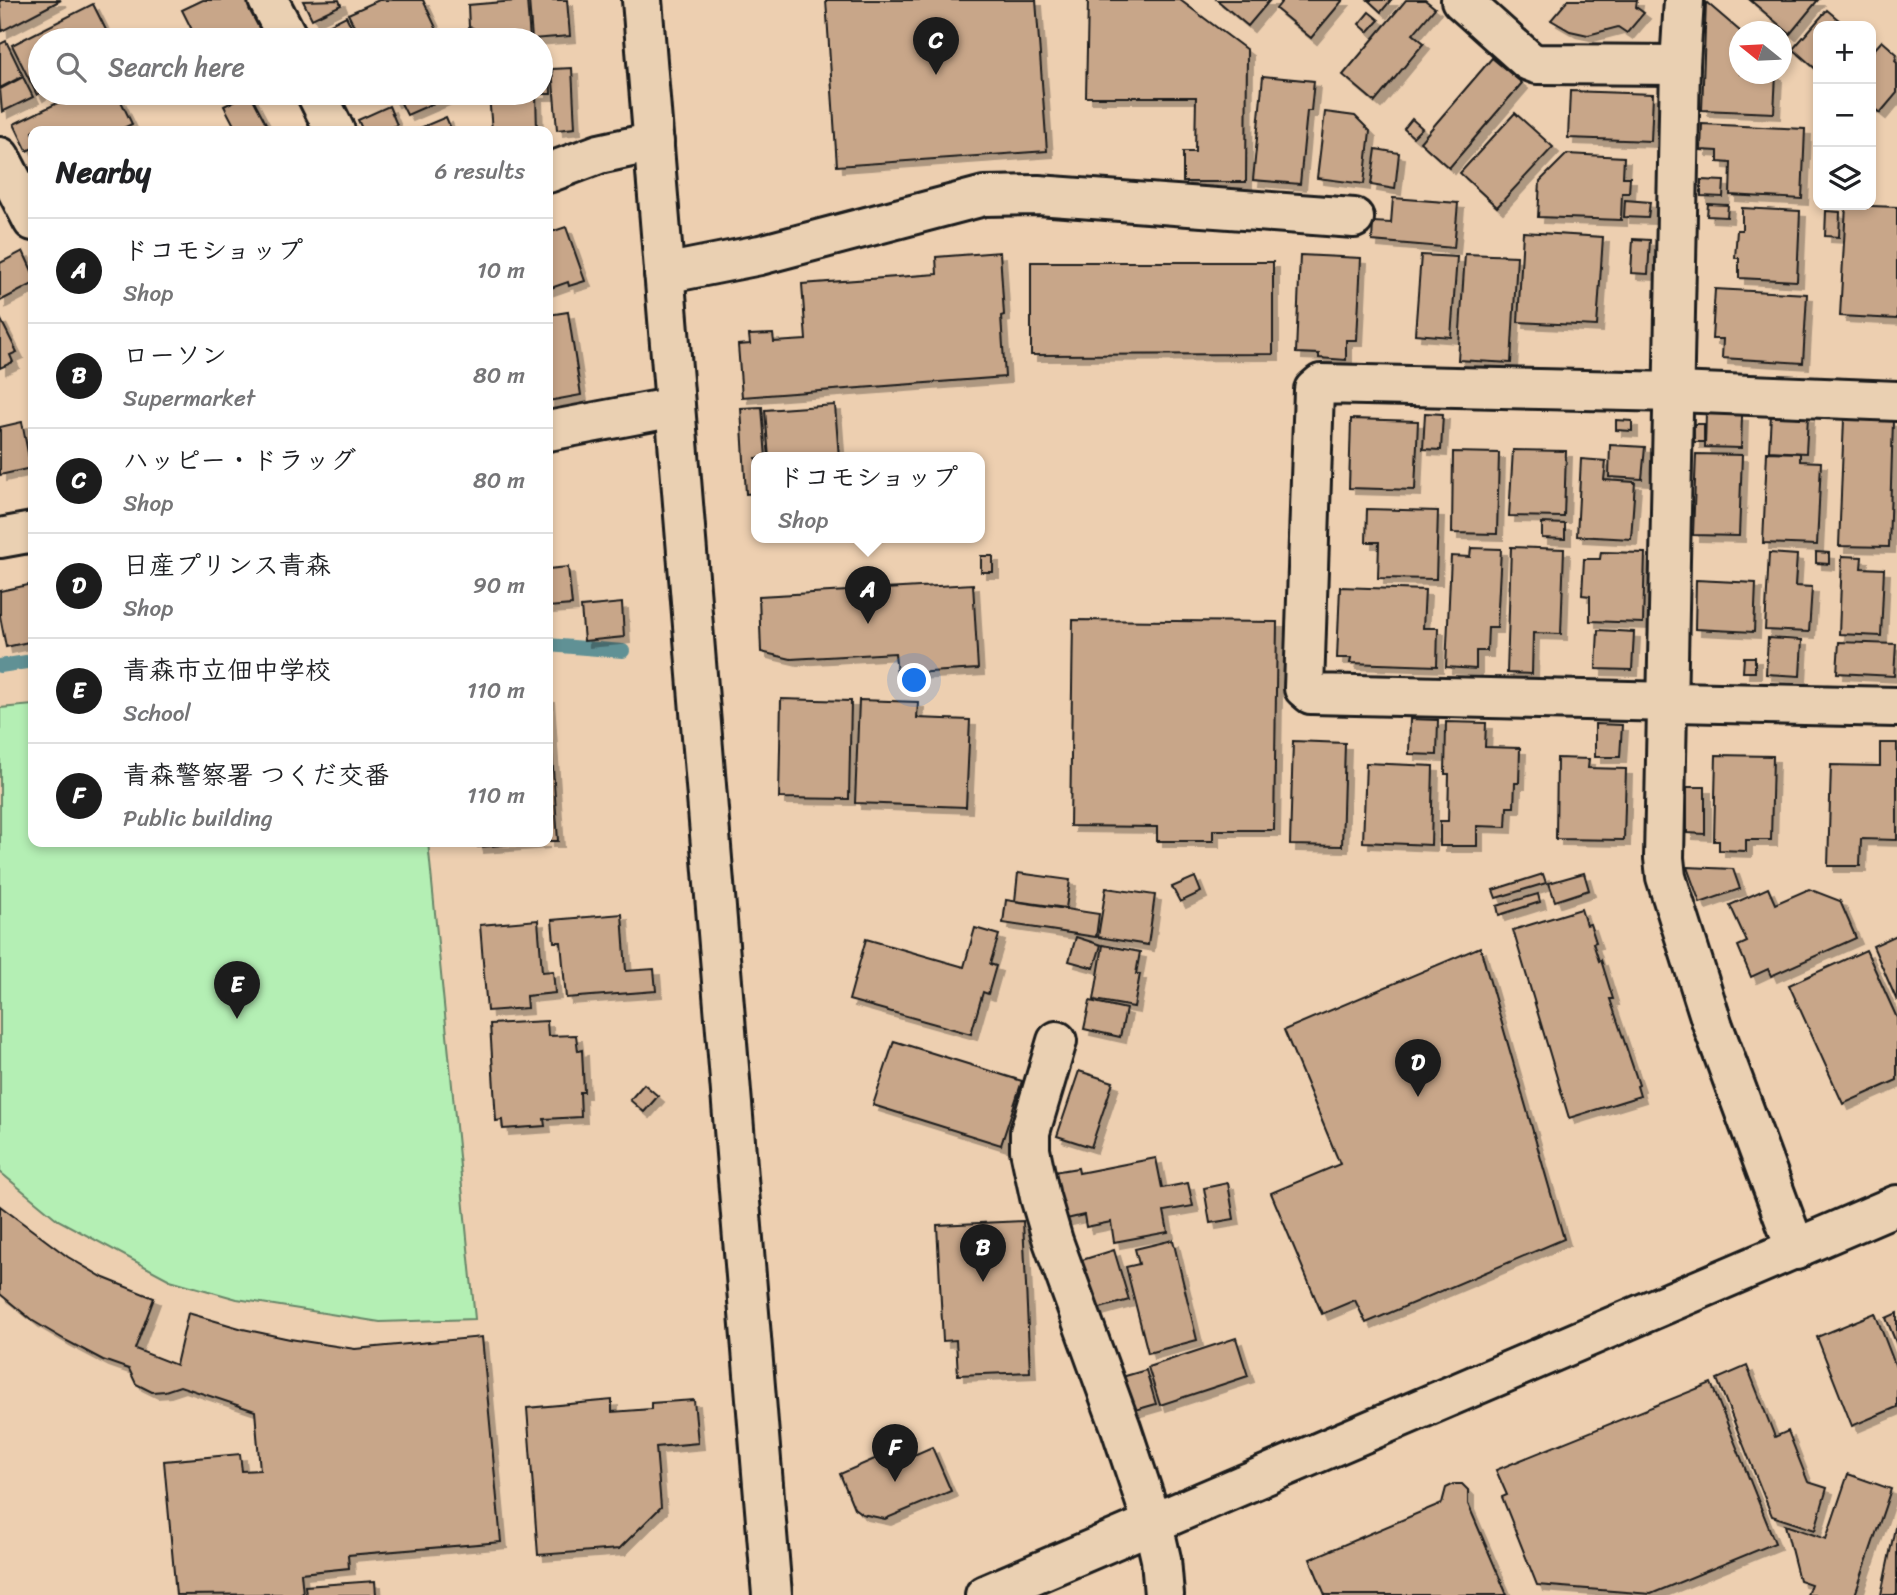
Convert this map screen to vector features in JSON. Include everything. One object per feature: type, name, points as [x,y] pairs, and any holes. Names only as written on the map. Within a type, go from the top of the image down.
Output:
[{"type":"street","points":[[268,0],[283,28]]},
{"type":"street","points":[[642,0],[772,1595]]},
{"type":"street","points":[[1461,0],[1529,61],[1537,64],[1680,65]]},
{"type":"street","points":[[1684,0],[1680,65],[1664,858],[1666,877],[1713,1026],[1796,1250]]},
{"type":"street","points":[[322,105],[332,126]]},
{"type":"street","points":[[553,171],[599,154],[654,142]]},
{"type":"street","points":[[0,157],[28,211]]},
{"type":"street","points":[[664,274],[760,256],[984,196],[1038,195],[1354,218]]},
{"type":"street","points":[[1897,401],[1675,392],[1321,384],[1314,390],[1304,688],[1311,694],[1897,707]]},
{"type":"street","points":[[553,429],[675,407]]},
{"type":"street","points":[[0,538],[28,533]]},
{"type":"street","points":[[1057,1041],[1030,1132],[1030,1150],[1053,1241],[1121,1427],[1153,1524],[1161,1559],[1164,1595]]},
{"type":"street","points":[[985,1595],[1897,1205]]},
{"type":"green space","points":[[28,705],[28,847],[428,847],[475,1319],[380,1322],[237,1299],[170,1280],[58,1220],[0,1172],[0,708]]},
{"type":"building","points":[[0,0],[61,0],[2,31]]},
{"type":"building","points":[[203,0],[248,0],[262,28],[191,28],[182,10]]},
{"type":"building","points":[[339,0],[341,5],[312,19],[303,1]]},
{"type":"building","points":[[379,0],[423,0],[436,28],[355,28],[348,14]]},
{"type":"building","points":[[527,0],[529,28],[469,27],[468,5]]},
{"type":"building","points":[[529,0],[567,0],[570,36],[553,37],[553,28],[531,28]]},
{"type":"building","points":[[826,0],[1036,0],[1047,151],[837,166]]},
{"type":"building","points":[[1088,0],[1180,0],[1247,50],[1246,182],[1183,182],[1183,152],[1195,152],[1196,97],[1086,97]]},
{"type":"building","points":[[1217,0],[1270,0],[1248,26]]},
{"type":"building","points":[[1283,0],[1343,0],[1311,38],[1276,9]]},
{"type":"building","points":[[1368,0],[1391,0],[1381,12]]},
{"type":"building","points":[[1406,0],[1425,0],[1435,8],[1413,34],[1424,43],[1375,102],[1343,75]]},
{"type":"building","points":[[1568,0],[1637,0],[1636,7],[1644,13],[1627,33],[1618,27],[1588,35],[1570,31],[1551,20]]},
{"type":"building","points":[[1750,0],[1818,0],[1792,32],[1792,21],[1775,21]]},
{"type":"building","points":[[1706,2],[1729,22],[1729,84],[1775,84],[1774,113],[1702,110]]},
{"type":"building","points":[[93,4],[105,28],[46,28]]},
{"type":"building","points":[[1827,10],[1840,21],[1817,21]]},
{"type":"building","points":[[1369,12],[1379,20],[1368,32],[1359,24]]},
{"type":"building","points":[[346,16],[352,28],[323,28]]},
{"type":"building","points":[[1813,26],[1813,67],[1793,49]]},
{"type":"building","points":[[28,37],[28,77],[12,45]]},
{"type":"building","points":[[6,41],[23,76],[0,88],[0,44]]},
{"type":"building","points":[[1882,41],[1897,54],[1897,93],[1880,113],[1876,110],[1876,48]]},
{"type":"building","points":[[1492,58],[1522,83],[1449,168],[1420,142]]},
{"type":"building","points":[[572,68],[575,128],[557,130],[553,69]]},
{"type":"building","points":[[1263,76],[1314,81],[1311,111],[1307,111],[1300,184],[1253,180]]},
{"type":"building","points":[[23,77],[28,87],[28,99],[2,112],[0,89]]},
{"type":"building","points":[[1570,91],[1653,94],[1651,141],[1568,138]]},
{"type":"building","points":[[53,105],[123,105],[132,124],[28,126],[27,151],[14,124]]},
{"type":"building","points":[[256,105],[267,126],[234,126],[224,106]]},
{"type":"building","points":[[402,105],[430,105],[407,115]]},
{"type":"building","points":[[490,105],[536,105],[537,126],[492,126]]},
{"type":"building","points":[[389,106],[397,125],[361,126],[358,120]]},
{"type":"building","points":[[1325,112],[1355,116],[1370,131],[1364,184],[1317,178]]},
{"type":"building","points":[[1515,113],[1553,147],[1497,207],[1460,173]]},
{"type":"building","points":[[446,117],[450,126],[425,126]]},
{"type":"building","points":[[1412,119],[1422,128],[1413,137],[1404,129]]},
{"type":"building","points":[[1702,124],[1805,129],[1802,199],[1730,195],[1731,163],[1718,162],[1718,151],[1701,150]]},
{"type":"building","points":[[1376,149],[1399,153],[1395,189],[1371,185]]},
{"type":"building","points":[[1567,154],[1624,157],[1623,177],[1630,177],[1629,193],[1622,193],[1621,220],[1538,217],[1540,181]]},
{"type":"building","points":[[1701,180],[1724,181],[1723,197],[1701,196]]},
{"type":"building","points":[[1393,198],[1458,203],[1454,248],[1372,241],[1373,222],[1391,223]]},
{"type":"building","points":[[1625,200],[1650,202],[1648,218],[1624,217]]},
{"type":"building","points":[[1708,204],[1728,205],[1727,217],[1707,216]]},
{"type":"building","points":[[1897,207],[1897,319],[1840,316],[1846,210]]},
{"type":"building","points":[[1742,208],[1800,211],[1797,281],[1739,278],[1739,258],[1735,258],[1737,230],[1742,230]]},
{"type":"building","points":[[1826,211],[1840,212],[1839,237],[1825,236]]},
{"type":"building","points":[[566,227],[585,281],[569,286],[568,282],[553,287],[553,231]]},
{"type":"building","points":[[1523,232],[1603,237],[1597,326],[1518,322]]},
{"type":"building","points":[[1633,239],[1650,240],[1648,274],[1631,273]]},
{"type":"building","points":[[23,251],[28,262],[28,287],[0,301],[0,263]]},
{"type":"building","points":[[1000,252],[1005,377],[742,397],[738,345],[750,344],[749,335],[773,334],[774,342],[806,340],[802,284],[937,274],[936,257]]},
{"type":"building","points":[[1465,254],[1517,256],[1511,363],[1458,360]]},
{"type":"building","points":[[1300,255],[1361,258],[1357,340],[1346,340],[1346,360],[1319,358],[1319,354],[1296,353]]},
{"type":"building","points":[[1421,255],[1457,257],[1451,337],[1415,334]]},
{"type":"building","points":[[1031,262],[1273,262],[1273,354],[1031,355]]},
{"type":"building","points":[[1715,289],[1807,294],[1803,363],[1722,358],[1723,339],[1712,339]]},
{"type":"building","points":[[568,312],[581,395],[553,400],[553,314]]},
{"type":"building","points":[[0,318],[17,352],[10,355],[13,362],[0,368]]},
{"type":"building","points":[[835,405],[839,452],[768,452],[765,410]]},
{"type":"building","points":[[762,407],[766,452],[751,452],[751,494],[746,494],[741,408]]},
{"type":"building","points":[[1425,413],[1443,414],[1441,450],[1423,449]]},
{"type":"building","points":[[1706,413],[1742,415],[1741,448],[1705,447]]},
{"type":"building","points":[[1771,414],[1808,416],[1806,453],[1769,451]]},
{"type":"building","points":[[1351,419],[1418,421],[1415,490],[1349,488]]},
{"type":"building","points":[[1844,419],[1893,421],[1889,547],[1839,546]]},
{"type":"building","points":[[1616,420],[1632,421],[1632,431],[1616,430]]},
{"type":"building","points":[[22,422],[28,469],[0,475],[0,427]]},
{"type":"building","points":[[1694,424],[1704,424],[1704,442],[1694,442]]},
{"type":"building","points":[[1610,445],[1645,447],[1642,479],[1609,477]]},
{"type":"building","points":[[1513,450],[1566,451],[1564,517],[1509,516]]},
{"type":"building","points":[[1453,452],[1499,453],[1497,534],[1452,533]]},
{"type":"building","points":[[1767,452],[1800,453],[1800,461],[1821,462],[1817,545],[1763,543]]},
{"type":"building","points":[[1696,454],[1742,455],[1739,536],[1693,535]]},
{"type":"building","points":[[1581,459],[1606,461],[1604,480],[1635,482],[1631,539],[1577,536]]},
{"type":"building","points":[[1367,509],[1438,511],[1436,579],[1378,578],[1379,542],[1366,542]]},
{"type":"building","points":[[1542,523],[1565,524],[1565,539],[1542,538]]},
{"type":"building","points":[[1511,547],[1564,549],[1561,634],[1533,633],[1532,674],[1507,673]]},
{"type":"building","points":[[1471,548],[1501,549],[1497,627],[1488,627],[1487,651],[1476,651],[1476,669],[1446,667],[1451,556],[1470,557]]},
{"type":"building","points":[[1601,552],[1645,553],[1643,623],[1590,621],[1590,596],[1582,595],[1584,559],[1600,559]]},
{"type":"building","points":[[1816,552],[1829,553],[1829,564],[1816,563]]},
{"type":"building","points":[[1769,553],[1797,555],[1795,586],[1812,587],[1809,632],[1765,630]]},
{"type":"building","points":[[981,556],[993,556],[993,572],[981,572]]},
{"type":"building","points":[[1842,556],[1862,557],[1861,568],[1884,569],[1881,636],[1839,634]]},
{"type":"building","points":[[568,567],[572,605],[553,607],[553,568]]},
{"type":"building","points":[[1696,580],[1756,583],[1754,632],[1695,629]]},
{"type":"building","points":[[973,584],[978,669],[897,674],[895,653],[791,659],[761,652],[759,596]]},
{"type":"building","points":[[28,585],[28,642],[6,647],[0,616],[0,591]]},
{"type":"building","points":[[1340,587],[1425,590],[1423,628],[1438,628],[1437,666],[1350,663],[1351,658],[1337,658]]},
{"type":"building","points":[[622,603],[624,637],[584,641],[581,607]]},
{"type":"building","points":[[1073,620],[1277,622],[1274,830],[1213,830],[1213,841],[1157,841],[1157,827],[1070,826]]},
{"type":"building","points":[[1598,630],[1634,632],[1632,670],[1596,669]]},
{"type":"building","points":[[1768,638],[1802,640],[1800,676],[1766,674]]},
{"type":"building","points":[[1839,642],[1896,644],[1894,676],[1837,673]]},
{"type":"building","points":[[1744,657],[1755,657],[1755,672],[1743,672]]},
{"type":"building","points":[[781,699],[851,701],[849,799],[779,798]]},
{"type":"building","points":[[859,700],[918,702],[917,718],[970,720],[966,807],[855,803]]},
{"type":"building","points":[[1410,719],[1438,720],[1437,755],[1409,754]]},
{"type":"building","points":[[1446,722],[1486,723],[1485,747],[1520,748],[1519,783],[1515,783],[1514,807],[1507,807],[1506,827],[1477,826],[1477,846],[1440,846],[1440,821],[1448,821]]},
{"type":"building","points":[[1595,724],[1622,725],[1620,757],[1595,757]]},
{"type":"building","points":[[1293,741],[1345,743],[1342,846],[1290,845]]},
{"type":"building","points":[[1880,743],[1897,743],[1897,840],[1861,839],[1860,866],[1828,866],[1831,765],[1880,766]]},
{"type":"building","points":[[1716,755],[1773,756],[1771,840],[1746,840],[1746,851],[1719,850],[1719,841],[1714,841]]},
{"type":"building","points":[[1557,758],[1589,759],[1588,768],[1626,769],[1624,840],[1556,839]]},
{"type":"building","points":[[1366,763],[1433,766],[1431,845],[1363,842]]},
{"type":"building","points":[[553,768],[558,841],[553,841]]},
{"type":"building","points":[[1687,787],[1705,787],[1705,834],[1687,833]]},
{"type":"building","points":[[1687,867],[1733,869],[1740,889],[1700,903]]},
{"type":"building","points":[[1018,873],[1070,880],[1066,908],[1015,901]]},
{"type":"building","points":[[1584,873],[1589,890],[1555,901],[1549,883]]},
{"type":"building","points":[[1543,874],[1546,883],[1496,898],[1493,890]]},
{"type":"building","points":[[1195,877],[1201,892],[1180,902],[1172,887]]},
{"type":"building","points":[[1106,888],[1155,895],[1148,945],[1098,937]]},
{"type":"building","points":[[1768,888],[1775,904],[1809,889],[1840,901],[1856,938],[1771,976],[1768,969],[1751,977],[1738,946],[1747,942],[1730,905]]},
{"type":"building","points":[[1538,894],[1540,902],[1499,915],[1497,906]]},
{"type":"building","points":[[1006,900],[1099,914],[1096,937],[1003,923]]},
{"type":"building","points":[[1581,909],[1596,942],[1593,943],[1613,999],[1610,999],[1639,1085],[1640,1096],[1569,1118],[1513,930]]},
{"type":"building","points":[[622,914],[626,971],[654,969],[656,991],[566,998],[561,942],[554,942],[552,920]]},
{"type":"building","points":[[538,920],[542,972],[553,971],[555,993],[526,996],[527,1008],[487,1011],[480,925]]},
{"type":"building","points":[[975,928],[999,935],[990,964],[996,966],[988,994],[983,992],[971,1034],[849,1000],[866,939],[964,967]]},
{"type":"building","points":[[1897,935],[1897,1001],[1873,946]]},
{"type":"building","points":[[1076,937],[1101,945],[1094,968],[1069,961]]},
{"type":"building","points":[[1103,945],[1140,952],[1136,974],[1140,974],[1134,1007],[1094,1000]]},
{"type":"building","points":[[1480,947],[1564,1239],[1366,1323],[1355,1300],[1322,1314],[1271,1193],[1340,1164],[1284,1030]]},
{"type":"building","points":[[1866,950],[1897,1018],[1897,1080],[1843,1104],[1789,985]]},
{"type":"building","points":[[1090,1001],[1126,1009],[1120,1037],[1084,1029]]},
{"type":"building","points":[[547,1021],[548,1036],[576,1035],[578,1051],[582,1050],[584,1092],[580,1092],[581,1117],[544,1119],[545,1126],[503,1129],[502,1120],[496,1121],[490,1024]]},
{"type":"building","points":[[894,1041],[1022,1081],[1001,1145],[873,1105]]},
{"type":"building","points":[[1079,1071],[1113,1082],[1091,1147],[1057,1136]]},
{"type":"building","points":[[644,1084],[658,1096],[644,1112],[630,1100]]},
{"type":"building","points":[[1156,1158],[1162,1188],[1188,1183],[1193,1206],[1164,1211],[1168,1232],[1114,1242],[1111,1222],[1086,1227],[1084,1215],[1062,1220],[1053,1172],[1078,1168],[1079,1173]]},
{"type":"building","points":[[1228,1183],[1234,1219],[1210,1223],[1204,1188]]},
{"type":"building","points":[[0,1206],[68,1257],[104,1278],[154,1298],[135,1349],[176,1365],[188,1313],[243,1329],[355,1349],[482,1337],[501,1542],[348,1555],[349,1568],[301,1573],[303,1594],[176,1595],[164,1461],[240,1454],[242,1471],[260,1470],[255,1411],[180,1386],[152,1392],[136,1384],[129,1369],[103,1360],[33,1321],[0,1294]]},
{"type":"building","points":[[1023,1221],[1030,1372],[958,1375],[956,1340],[943,1341],[937,1225]]},
{"type":"building","points":[[1173,1240],[1197,1340],[1148,1353],[1126,1267],[1139,1264],[1135,1249]]},
{"type":"building","points":[[1114,1250],[1129,1300],[1093,1310],[1079,1261]]},
{"type":"building","points":[[1875,1313],[1897,1370],[1897,1407],[1852,1426],[1817,1337]]},
{"type":"building","points":[[1897,1313],[1897,1345],[1886,1318]]},
{"type":"building","points":[[1236,1338],[1248,1376],[1160,1405],[1148,1367]]},
{"type":"building","points":[[1747,1366],[1775,1437],[1788,1431],[1808,1482],[1827,1488],[1815,1530],[1772,1516],[1717,1379]]},
{"type":"building","points":[[1146,1370],[1156,1404],[1132,1411],[1122,1377]]},
{"type":"building","points":[[1711,1383],[1775,1543],[1651,1594],[1537,1585],[1502,1497],[1507,1495],[1496,1470]]},
{"type":"building","points":[[612,1400],[612,1412],[651,1409],[651,1403],[694,1400],[698,1443],[656,1447],[661,1507],[619,1549],[538,1555],[527,1408]]},
{"type":"building","points":[[909,1444],[914,1455],[932,1447],[951,1491],[885,1519],[862,1514],[854,1508],[840,1474]]},
{"type":"building","points":[[1848,1474],[1891,1489],[1855,1595],[1807,1595],[1811,1584],[1799,1580],[1785,1525],[1826,1539]]},
{"type":"building","points":[[1462,1484],[1468,1490],[1468,1504],[1507,1595],[1325,1595],[1310,1559],[1442,1503],[1446,1488]]},
{"type":"building","points":[[1897,1518],[1897,1595],[1881,1595]]},
{"type":"building","points":[[375,1581],[376,1595],[306,1595],[305,1586]]},
{"type":"waterway","points":[[553,645],[623,651]]},
{"type":"waterway","points":[[0,666],[28,662]]},
{"type":"place","name":"ハッピー・ドラッグ","points":[[936,75]]},
{"type":"place","name":"ドコモショップ","points":[[868,624]]},
{"type":"place","name":"青森市立佃中学校","points":[[237,1019]]},
{"type":"place","name":"日産プリンス青森","points":[[1418,1097]]},
{"type":"place","name":"ローソン","points":[[983,1282]]},
{"type":"place","name":"青森警察署 つくだ交番","points":[[895,1482]]}]
